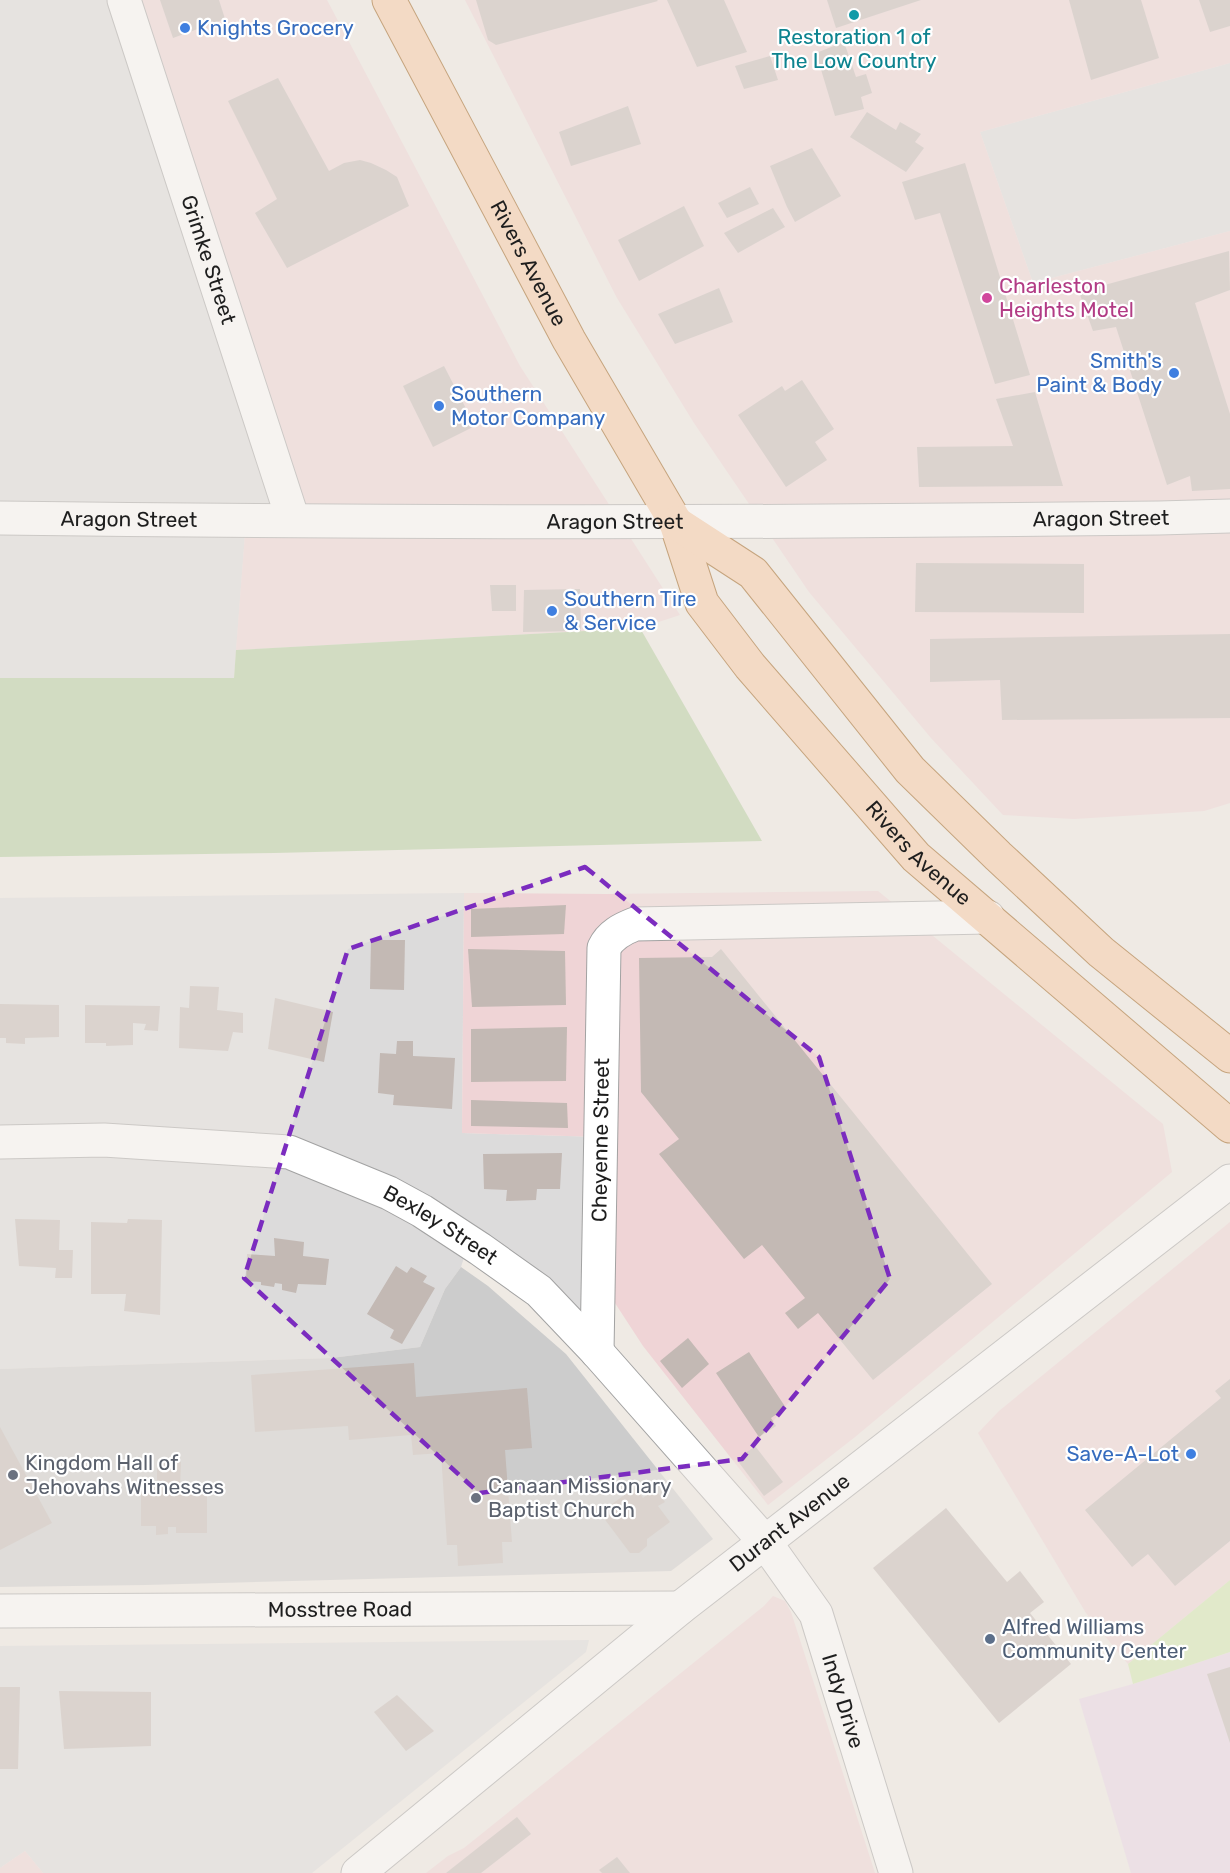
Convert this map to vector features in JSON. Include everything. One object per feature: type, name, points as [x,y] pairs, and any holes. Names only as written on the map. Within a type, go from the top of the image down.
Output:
[{"type":"main road","name":"Rivers Avenue","points":[[389,0],[569,340],[676,523],[702,603],[750,666],[916,857],[1230,1126]]},
{"type":"main road","name":"Rivers Avenue","points":[[676,523],[753,573],[910,770],[1101,952],[1230,1056]]},
{"type":"street","name":"Grimke Street","points":[[123,0],[292,520]]},
{"type":"street","name":"Aragon Street","points":[[0,518],[676,523],[1230,516]]},
{"type":"street","name":"Cheyenne Street","points":[[597,1352],[604,948],[607,942],[624,928],[635,924],[988,917]]},
{"type":"street","name":"Bexley Street","points":[[0,1142],[104,1140],[289,1152],[389,1193],[422,1211],[480,1249],[539,1292],[597,1352],[765,1542]]},
{"type":"street","name":"Durant Avenue","points":[[358,1873],[680,1608],[1230,1181]]},
{"type":"street","name":"Indy Drive","points":[[765,1542],[816,1614],[896,1873]]},
{"type":"street","name":"Mosstree Road","points":[[0,1611],[680,1608]]},
{"type":"highlighted area","points":[[585,867],[819,1057],[890,1279],[742,1459],[479,1493],[244,1278],[348,949]]},
{"type":"shaded area","points":[[0,0],[124,0],[293,520],[246,522],[234,678],[0,678]]},
{"type":"shaded area","points":[[124,0],[327,0],[520,366],[680,615],[640,628],[236,650],[246,521],[292,520]]},
{"type":"shaded area","points":[[465,0],[1230,0],[1230,63],[980,132],[1033,283],[1230,231],[1230,803],[1204,811],[1074,819],[1003,815],[931,738],[809,592],[694,423],[617,298]]},
{"type":"shaded area","points":[[1230,63],[1230,231],[1033,283],[980,132]]},
{"type":"shaded area","points":[[878,891],[1163,1124],[1172,1172],[855,1437],[768,1505],[643,1346],[598,1277],[601,1137],[462,1133],[464,893]]},
{"type":"shaded area","points":[[464,893],[462,1133],[601,1137],[597,1352],[469,1242],[461,1267],[445,1289],[420,1347],[331,1358],[0,1369],[0,898]]},
{"type":"shaded area","points":[[1230,1222],[1230,1580],[1128,1664],[1086,1613],[978,1433],[999,1411]]},
{"type":"shaded area","points":[[461,1267],[488,1286],[566,1354],[713,1539],[671,1571],[0,1587],[0,1369],[331,1358],[420,1347],[445,1289]]},
{"type":"shaded area","points":[[773,1596],[785,1601],[791,1612],[875,1873],[426,1873],[448,1856],[464,1848],[764,1606]]},
{"type":"shaded area","points":[[589,1640],[586,1652],[312,1873],[43,1873],[25,1851],[0,1868],[0,1646]]},
{"type":"shaded area","points":[[1230,1652],[1230,1873],[1131,1873],[1079,1699]]},
{"type":"shaded area","points":[[25,1851],[43,1873],[0,1873],[0,1868]]},
{"type":"green space","points":[[640,628],[762,841],[0,857],[0,678],[234,678],[236,650]]},
{"type":"green space","points":[[1230,1580],[1230,1652],[1133,1684],[1128,1664]]},
{"type":"building","name":"Knights Grocery","points":[[160,0],[219,0],[225,19],[173,38]]},
{"type":"building","points":[[476,0],[658,1],[496,45],[488,40]]},
{"type":"building","points":[[667,0],[724,0],[747,52],[697,67]]},
{"type":"building","name":"Restoration 1 of The Low Country","points":[[827,0],[921,0],[836,28]]},
{"type":"building","points":[[1069,0],[1141,0],[1159,58],[1091,80]]},
{"type":"building","points":[[1199,0],[1230,0],[1230,26],[1210,32]]},
{"type":"building","points":[[844,42],[856,77],[866,74],[872,93],[861,97],[864,109],[835,116],[816,53]]},
{"type":"building","points":[[770,56],[778,80],[744,89],[735,66]]},
{"type":"building","points":[[278,78],[329,171],[344,163],[360,160],[371,163],[397,177],[409,206],[287,268],[255,213],[277,199],[228,101]]},
{"type":"building","points":[[628,106],[641,144],[571,166],[559,132]]},
{"type":"building","points":[[867,112],[896,130],[900,122],[921,134],[915,142],[924,148],[906,172],[850,137]]},
{"type":"building","points":[[812,148],[841,196],[795,222],[770,166]]},
{"type":"building","name":"Charleston Heights Motel","points":[[965,163],[1030,375],[995,384],[940,213],[915,220],[902,182]]},
{"type":"building","points":[[750,187],[759,204],[727,218],[718,203]]},
{"type":"building","points":[[684,206],[704,246],[639,281],[618,240]]},
{"type":"building","points":[[773,208],[785,227],[738,253],[724,233]]},
{"type":"building","name":"Smith's Paint & Body","points":[[1229,251],[1230,290],[1195,303],[1230,414],[1230,489],[1192,491],[1190,476],[1167,485],[1116,327],[1093,331],[1079,292]]},
{"type":"building","points":[[719,288],[733,322],[675,344],[658,314]]},
{"type":"building","name":"Southern Motor Company","points":[[444,366],[475,426],[433,447],[403,386]]},
{"type":"building","points":[[802,380],[834,429],[815,442],[827,460],[786,487],[738,415],[782,386],[785,391]]},
{"type":"building","points":[[1035,392],[1063,486],[919,487],[917,447],[1013,446],[996,399]]},
{"type":"building","points":[[916,563],[1084,564],[1084,613],[915,612]]},
{"type":"building","points":[[490,585],[516,585],[516,611],[492,611]]},
{"type":"building","name":"Southern Tire & Service","points":[[580,589],[581,631],[523,632],[524,590]]},
{"type":"building","points":[[1230,634],[1230,718],[1002,720],[1000,680],[930,682],[930,639]]},
{"type":"building","points":[[566,905],[564,934],[471,937],[471,909]]},
{"type":"building","points":[[371,940],[405,940],[404,990],[370,989]]},
{"type":"building","points":[[468,949],[565,951],[566,1005],[472,1007]]},
{"type":"building","points":[[721,949],[992,1284],[873,1380],[818,1313],[798,1329],[785,1313],[805,1298],[762,1245],[744,1259],[659,1154],[679,1139],[641,1092],[639,958],[712,957]]},
{"type":"building","points":[[190,986],[219,987],[217,1010],[243,1013],[243,1033],[233,1032],[228,1051],[179,1048],[180,1007],[189,1008]]},
{"type":"building","points":[[275,998],[333,1012],[324,1062],[268,1049]]},
{"type":"building","points":[[0,1004],[59,1005],[59,1037],[25,1038],[25,1044],[6,1043],[6,1038],[0,1038]]},
{"type":"building","points":[[85,1005],[160,1006],[158,1031],[144,1030],[146,1024],[133,1023],[133,1045],[106,1046],[106,1043],[85,1043]]},
{"type":"building","points":[[567,1027],[566,1081],[471,1082],[471,1029]]},
{"type":"building","points":[[397,1041],[413,1041],[413,1056],[455,1058],[452,1109],[393,1105],[394,1095],[378,1093],[380,1053],[396,1054]]},
{"type":"building","points":[[471,1100],[567,1103],[568,1128],[471,1126]]},
{"type":"building","points":[[562,1153],[560,1189],[537,1189],[536,1200],[506,1201],[507,1190],[484,1189],[483,1154]]},
{"type":"building","points":[[15,1219],[60,1220],[59,1250],[73,1250],[72,1278],[55,1278],[56,1268],[19,1266]]},
{"type":"building","points":[[128,1219],[162,1220],[160,1315],[124,1311],[126,1294],[91,1294],[91,1222],[127,1223]]},
{"type":"building","points":[[274,1238],[304,1242],[303,1256],[329,1259],[326,1285],[298,1284],[296,1293],[282,1290],[282,1284],[275,1283],[274,1287],[261,1285],[261,1282],[246,1281],[247,1254],[275,1256]]},
{"type":"building","points":[[396,1266],[407,1273],[411,1267],[427,1276],[423,1282],[435,1288],[402,1344],[390,1338],[394,1330],[367,1314]]},
{"type":"building","points":[[688,1338],[709,1364],[682,1388],[660,1361]]},
{"type":"building","points":[[749,1352],[786,1408],[771,1418],[776,1426],[759,1437],[716,1373]]},
{"type":"building","name":"Canaan Missionary Baptist Church","points":[[414,1363],[416,1397],[527,1388],[532,1448],[505,1450],[512,1542],[502,1542],[503,1563],[458,1566],[457,1545],[447,1545],[441,1453],[413,1455],[411,1435],[349,1440],[348,1426],[255,1432],[251,1375]]},
{"type":"building","name":"Save-A-Lot","points":[[1230,1379],[1230,1541],[1175,1586],[1148,1554],[1132,1567],[1085,1510],[1221,1398],[1215,1391]]},
{"type":"building","name":"Kingdom Hall of Jehovahs Witnesses","points":[[0,1427],[52,1523],[0,1550]]},
{"type":"building","points":[[755,1446],[783,1482],[764,1496],[737,1460]]},
{"type":"building","points":[[157,1461],[181,1462],[180,1491],[207,1491],[207,1533],[176,1533],[176,1527],[168,1527],[168,1534],[156,1535],[156,1526],[141,1526],[141,1488],[157,1487]]},
{"type":"building","points":[[635,1487],[643,1498],[655,1489],[665,1502],[658,1506],[670,1522],[647,1539],[647,1546],[639,1553],[630,1553],[600,1513]]},
{"type":"building","name":"Alfred Williams Community Center","points":[[946,1508],[1007,1582],[1020,1571],[1044,1602],[1030,1613],[1071,1664],[999,1723],[873,1568]]},
{"type":"building","points":[[1230,1667],[1230,1743],[1207,1674]]},
{"type":"building","points":[[0,1687],[20,1687],[18,1769],[0,1769]]},
{"type":"building","points":[[59,1691],[151,1692],[151,1746],[64,1749]]},
{"type":"building","points":[[397,1695],[434,1731],[406,1751],[374,1712]]},
{"type":"building","points":[[517,1817],[531,1834],[481,1873],[446,1873]]},
{"type":"building","points":[[617,1857],[630,1873],[602,1873],[599,1870]]},
{"type":"place","name":"Restoration 1 of The Low Country","points":[[854,15]]},
{"type":"place","name":"Knights Grocery","points":[[185,28]]},
{"type":"place","name":"Charleston Heights Motel","points":[[987,298]]},
{"type":"place","name":"Smith's Paint & Body","points":[[1174,373]]},
{"type":"place","name":"Southern Motor Company","points":[[439,406]]},
{"type":"place","name":"Southern Tire & Service","points":[[552,611]]},
{"type":"place","name":"Save-A-Lot","points":[[1191,1454]]},
{"type":"place","name":"Kingdom Hall of Jehovahs Witnesses","points":[[13,1475]]},
{"type":"place","name":"Canaan Missionary Baptist Church","points":[[476,1498]]},
{"type":"place","name":"Alfred Williams Community Center","points":[[990,1639]]}]
